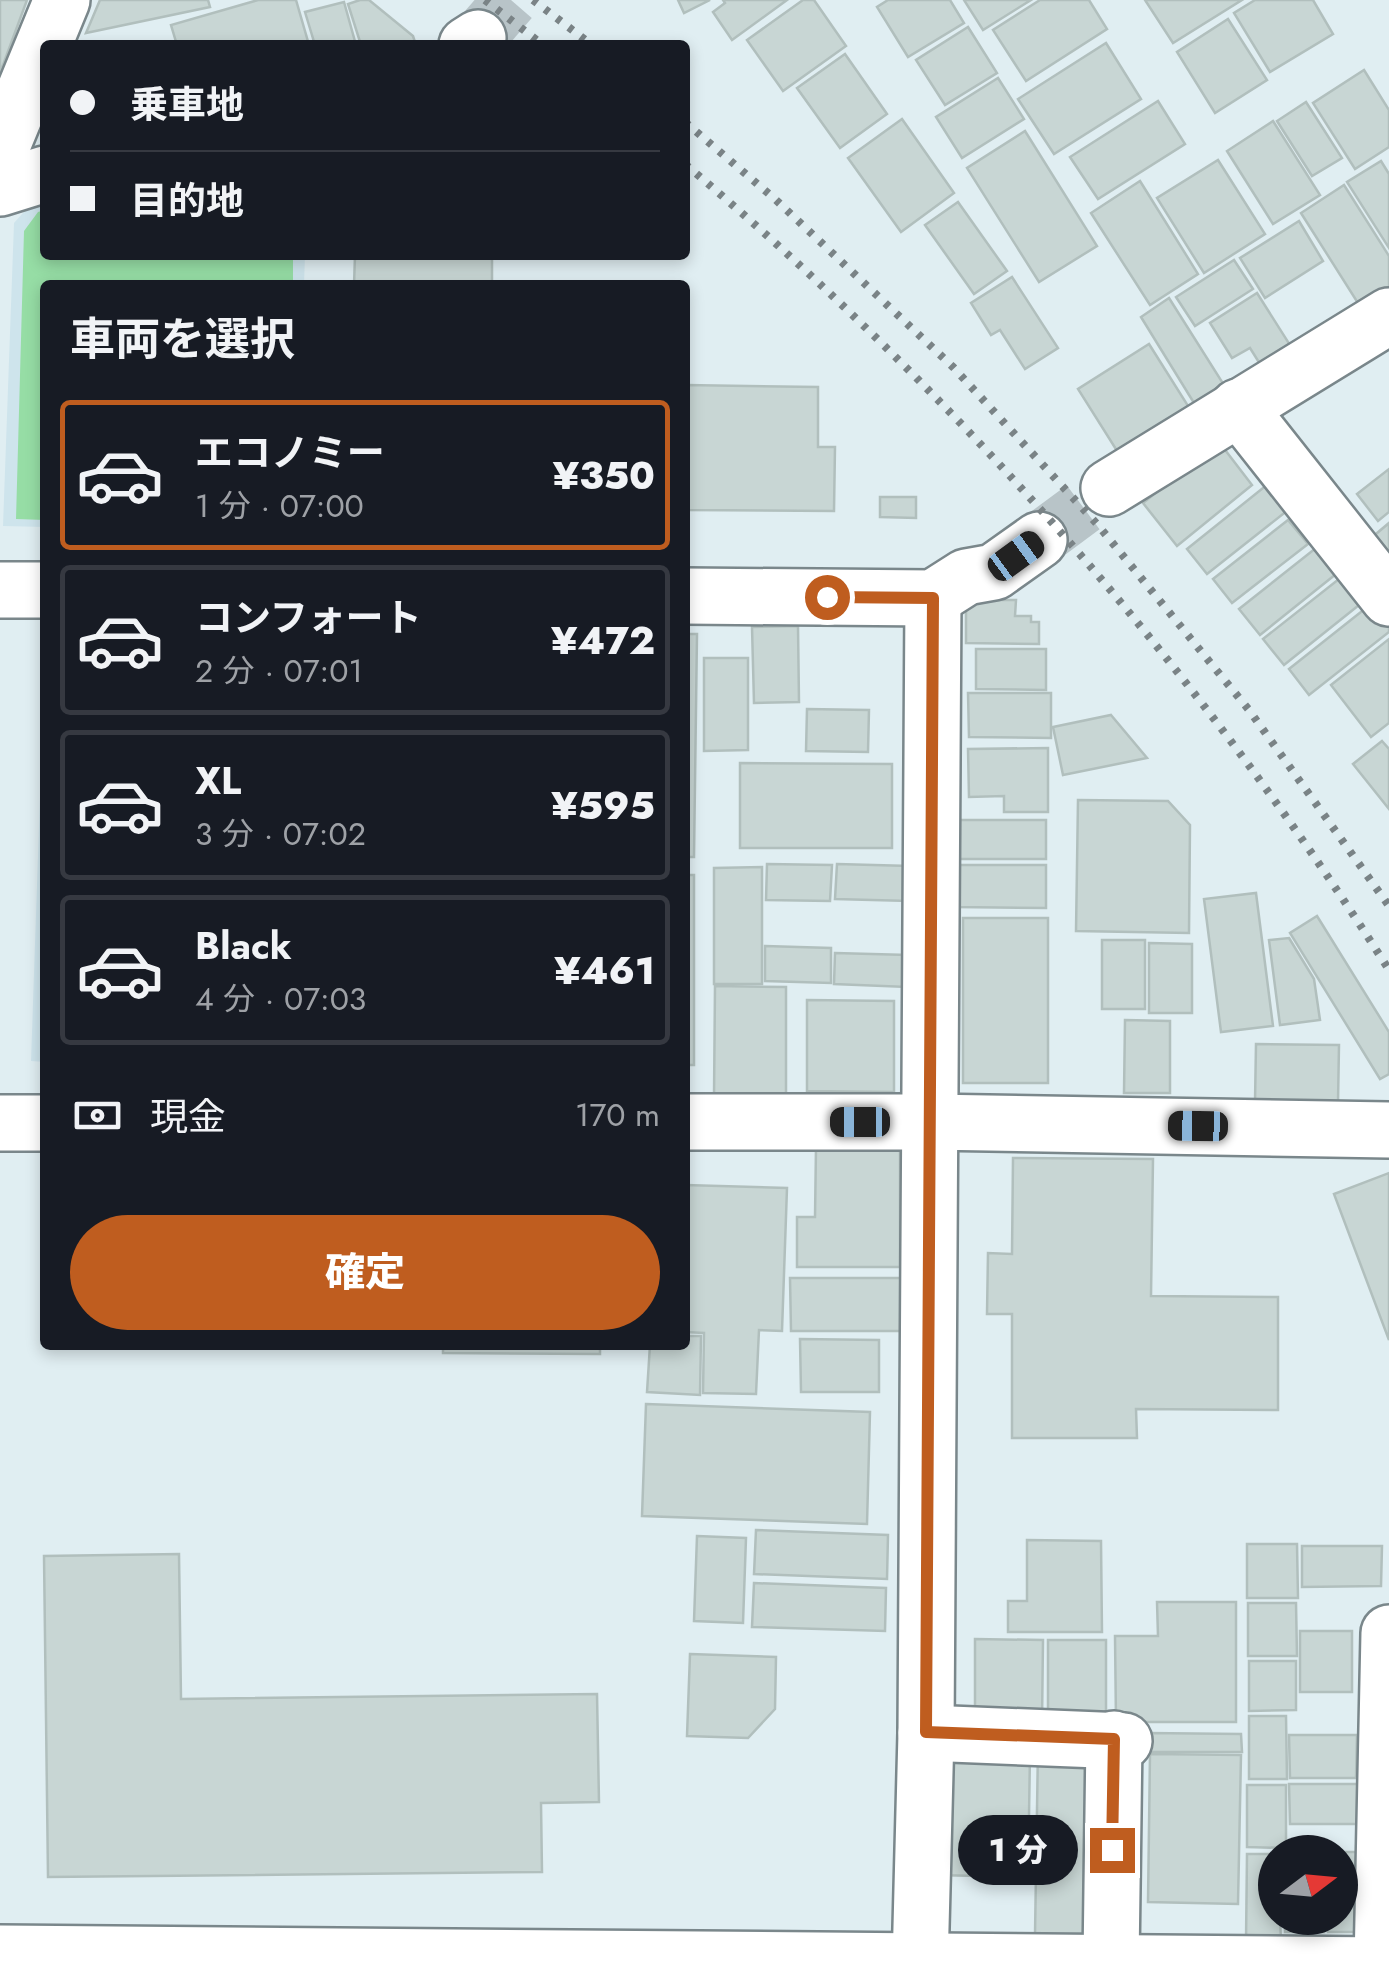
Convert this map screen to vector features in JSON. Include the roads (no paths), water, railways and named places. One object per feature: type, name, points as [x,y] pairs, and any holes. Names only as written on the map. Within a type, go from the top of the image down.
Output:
[{"type":"street","points":[[46,40],[62,0]]},
{"type":"street","points":[[0,151],[40,54]]},
{"type":"street","points":[[0,188],[40,176]]},
{"type":"street","points":[[1108,488],[1389,316]]},
{"type":"street","points":[[1238,407],[1389,598]]},
{"type":"street","points":[[690,596],[933,598],[966,577],[994,572],[1039,540]]},
{"type":"street","points":[[0,590],[40,590]]},
{"type":"street","points":[[920,1963],[926,1732],[933,598]]},
{"type":"street","points":[[0,1122],[40,1122]]},
{"type":"street","points":[[690,1122],[1389,1130]]},
{"type":"street","points":[[0,1953],[1385,1965],[1389,1633]]},
{"type":"street","points":[[926,1732],[1119,1740],[1111,1962]]},
{"type":"tunnel","points":[[478,38],[511,0]]},
{"type":"tunnel","points":[[1039,540],[1109,488]]},
{"type":"railway","points":[[485,0],[537,40]]},
{"type":"railway","points":[[533,0],[585,40]]},
{"type":"railway","points":[[690,126],[776,200],[953,367],[1097,524],[1249,710],[1389,906]]},
{"type":"railway","points":[[690,168],[883,345],[1068,540],[1237,749],[1389,970]]}]
